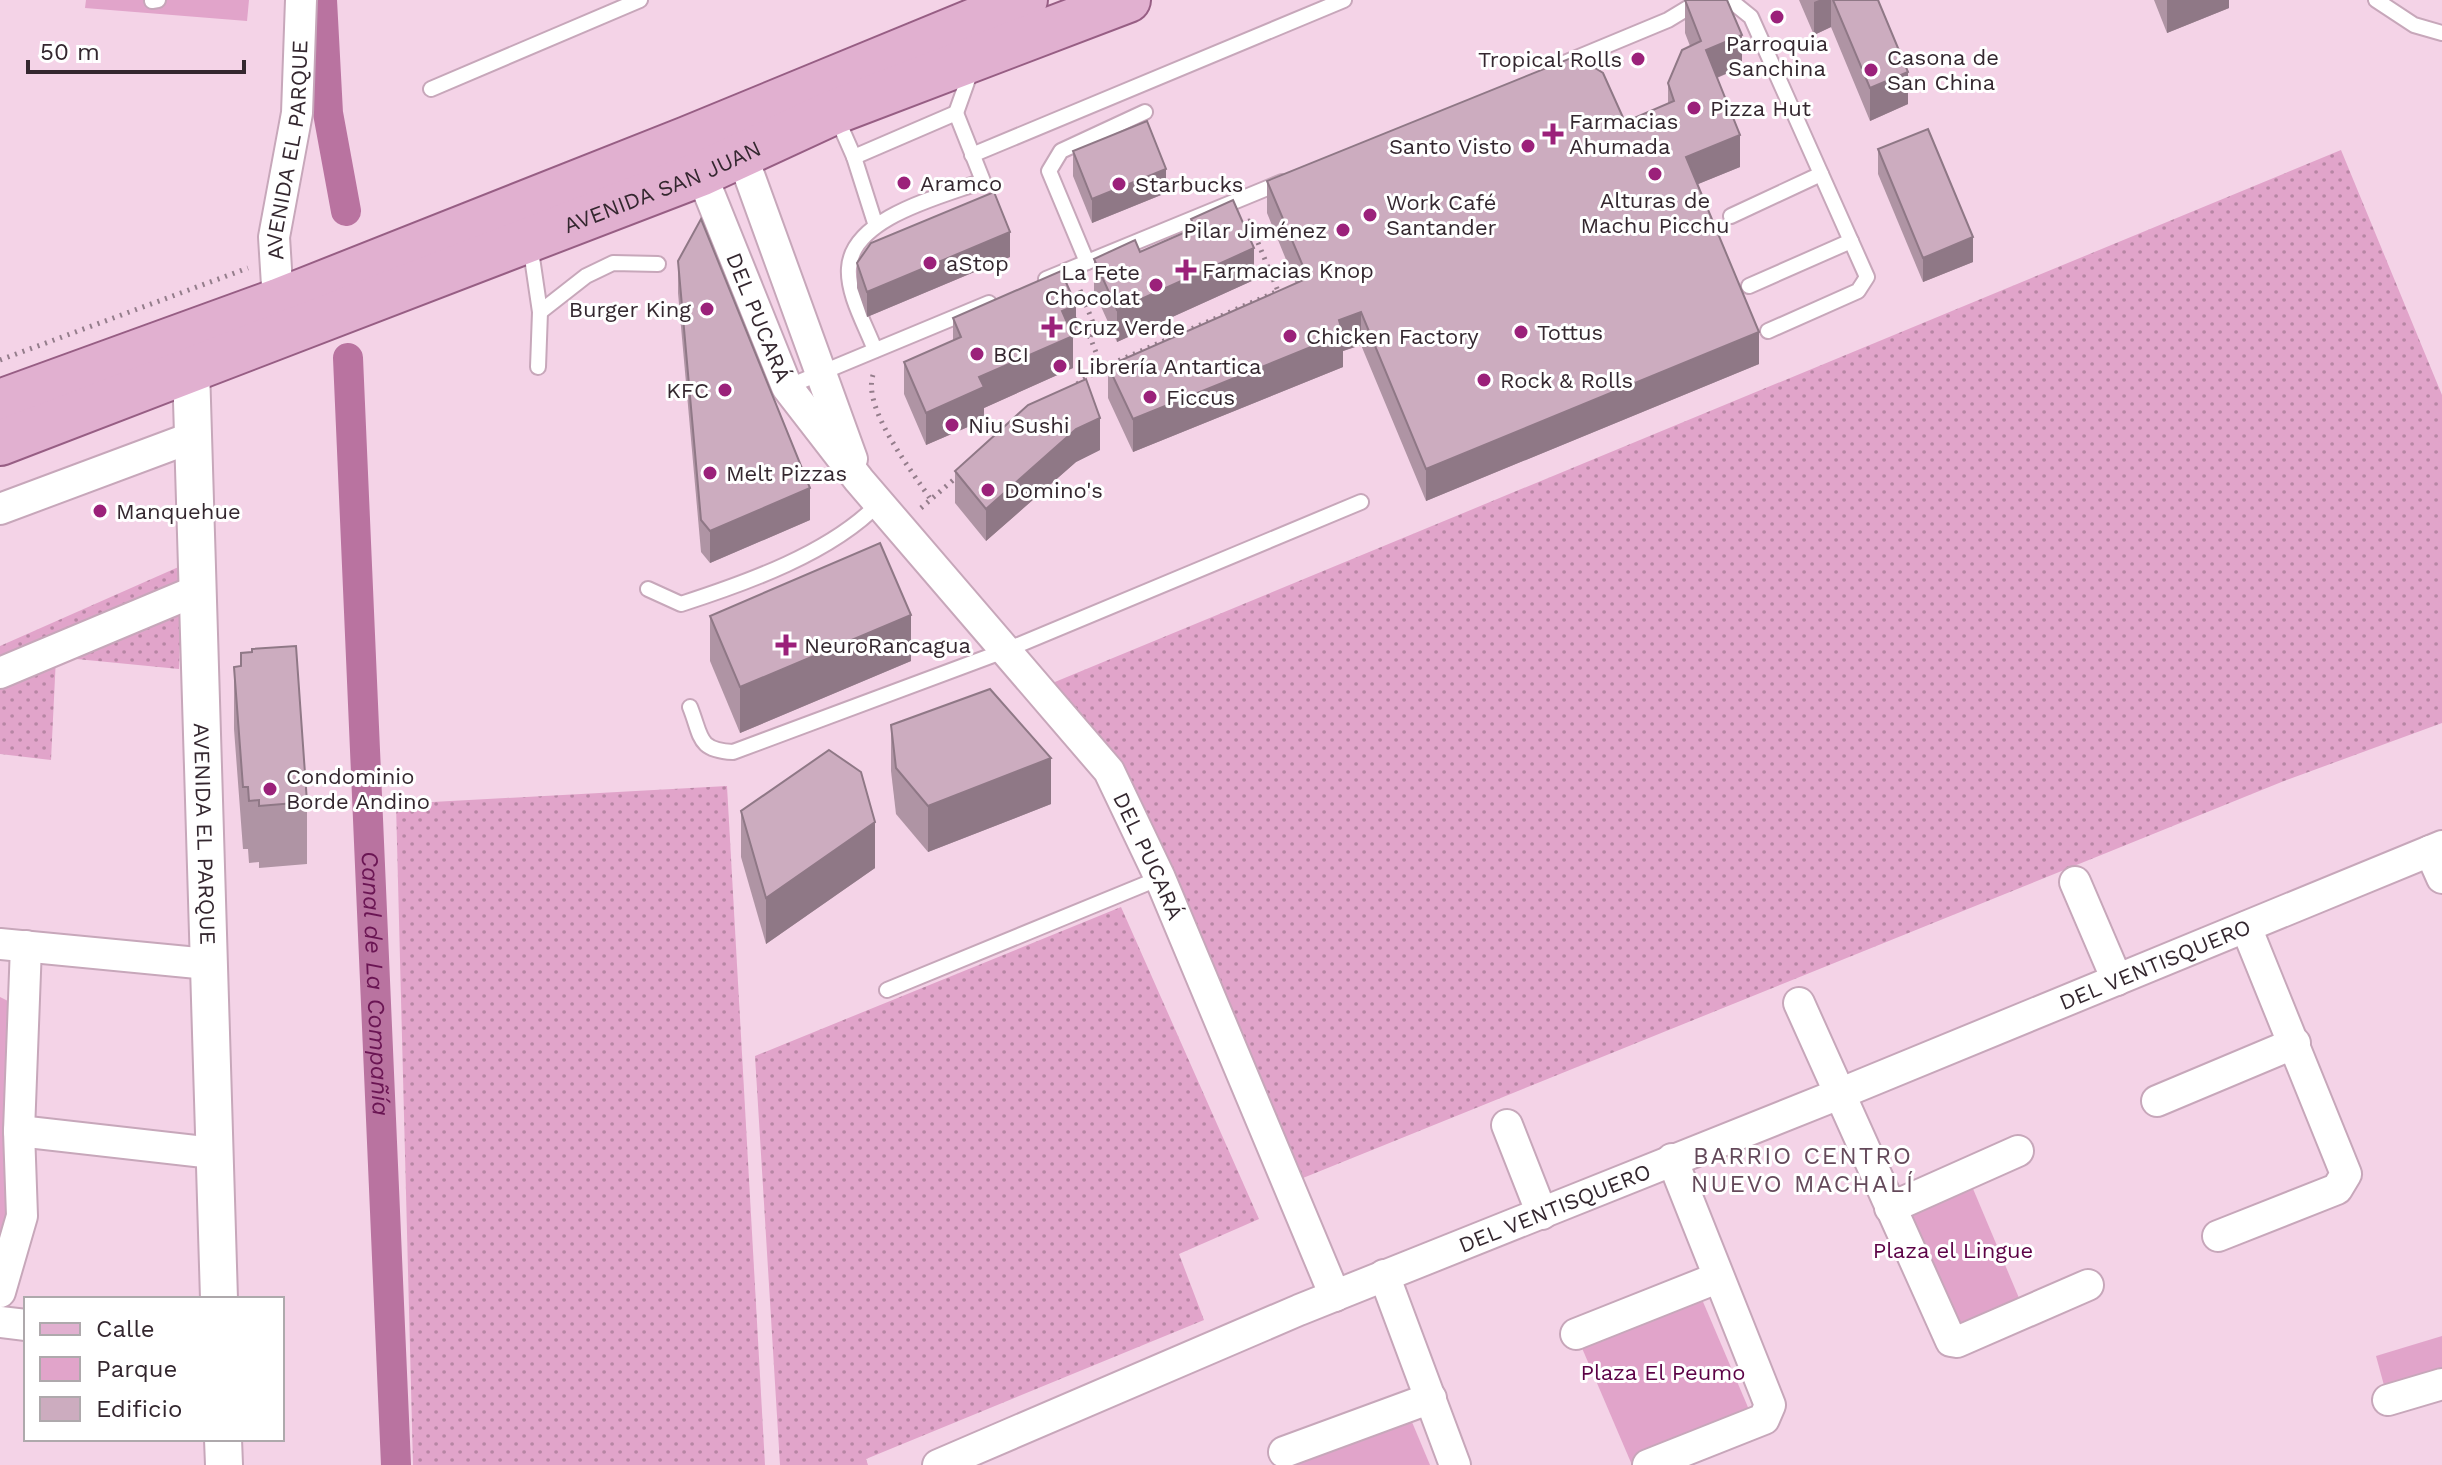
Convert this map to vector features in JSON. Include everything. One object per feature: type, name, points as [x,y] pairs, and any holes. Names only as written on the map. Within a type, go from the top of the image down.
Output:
[{"type":"main road","name":"AVENIDA SAN JUAN","points":[[191,350],[529,238],[1025,0]]},
{"type":"main road","name":"AVENIDA SAN JUAN","points":[[736,138],[834,112],[1128,0]]},
{"type":"main road","name":"AVENIDA SAN JUAN","points":[[191,350],[278,301],[694,157]]},
{"type":"main road","points":[[0,402],[191,350]]},
{"type":"main road","points":[[0,443],[191,350]]},
{"type":"street","name":"AVENIDA EL PARQUE","points":[[278,301],[274,237],[297,113],[301,0]]},
{"type":"street","name":"DEL PUCARÁ","points":[[736,138],[859,480]]},
{"type":"street","name":"DEL PUCARÁ","points":[[694,157],[787,387],[859,480],[1109,771],[1160,878],[1335,1296]]},
{"type":"street","name":"AVENIDA EL PARQUE","points":[[191,350],[219,1297]]},
{"type":"street","points":[[0,509],[193,437]]},
{"type":"street","points":[[0,673],[198,590]]},
{"type":"street","name":"DEL VENTISQUERO","points":[[938,1465],[983,1456],[1384,1275],[1542,1214],[2246,927],[2438,858]]},
{"type":"street","points":[[2075,882],[2117,980]]},
{"type":"street","points":[[2218,1236],[2337,1189],[2344,1182],[2346,1174],[2246,927]]},
{"type":"street","points":[[0,1292],[22,1216],[13,945],[208,964]]},
{"type":"street","points":[[1799,1003],[1951,1341],[1957,1342],[2088,1285]]},
{"type":"street","points":[[2157,1101],[2295,1043]]},
{"type":"street","points":[[1507,1125],[1542,1214]]},
{"type":"street","points":[[19,1131],[213,1153]]},
{"type":"street","points":[[1890,1208],[2018,1151]]},
{"type":"street","points":[[1648,1465],[1764,1419],[1769,1414],[1770,1405],[1672,1159]]},
{"type":"street","points":[[1384,1275],[1455,1465]]},
{"type":"street","points":[[1576,1334],[1717,1278]]},
{"type":"street","points":[[0,1322],[24,1325]]},
{"type":"street","points":[[2388,1400],[2442,1384]]},
{"type":"street","points":[[1284,1452],[1431,1398]]},
{"type":"street","points":[[223,1441],[224,1465]]},
{"type":"lane","points":[[431,89],[640,0]]},
{"type":"lane","points":[[1302,0],[1307,16]]},
{"type":"lane","points":[[972,155],[1344,0]]},
{"type":"lane","points":[[1546,70],[1668,20],[1701,0]]},
{"type":"lane","points":[[1730,0],[1751,17],[1867,277],[1865,285],[1768,331]]},
{"type":"lane","points":[[2376,0],[2414,25],[2442,33]]},
{"type":"lane","points":[[875,350],[851,286],[848,266],[875,223],[983,181],[956,113],[976,60]]},
{"type":"lane","points":[[834,112],[854,157],[875,223]]},
{"type":"lane","points":[[1087,262],[1049,171],[1061,151],[1145,112]]},
{"type":"lane","points":[[854,157],[956,113]]},
{"type":"lane","points":[[1731,216],[1821,174]]},
{"type":"lane","points":[[1032,285],[1300,175]]},
{"type":"lane","points":[[529,238],[540,312],[538,367]]},
{"type":"lane","points":[[1749,286],[1851,241]]},
{"type":"lane","points":[[540,312],[586,276],[613,263],[658,264]]},
{"type":"lane","points":[[787,387],[1004,297]]},
{"type":"lane","points":[[690,707],[704,745],[712,751],[733,752],[1004,651],[1361,502]]},
{"type":"lane","points":[[648,589],[681,604],[721,591],[830,543],[857,526],[879,503]]},
{"type":"lane","points":[[887,990],[1160,878]]},
{"type":"path","points":[[1235,226],[1263,215]]},
{"type":"path","points":[[1075,385],[1102,368],[1278,291],[1249,221]]},
{"type":"path","points":[[1073,293],[1094,284]]},
{"type":"path","points":[[1080,290],[1094,325],[1090,337]]},
{"type":"path","points":[[1070,307],[1079,330],[1090,337],[1102,368]]},
{"type":"path","points":[[886,369],[872,375],[869,390],[890,436],[931,500],[963,472]]},
{"type":"green space","points":[[86,0],[249,0],[247,21],[85,8]]},
{"type":"green space","points":[[2341,150],[2442,395],[2442,723],[2284,781],[1298,1180],[1050,684]]},
{"type":"green space","points":[[183,565],[179,669],[56,657],[51,760],[0,754],[0,646]]},
{"type":"green space","points":[[727,786],[765,1465],[413,1465],[396,804]]},
{"type":"green space","points":[[1121,907],[1259,1219],[1179,1254],[1204,1320],[866,1459],[868,1465],[780,1465],[755,1056]]},
{"type":"green space","points":[[0,997],[8,1001],[8,1252],[0,1279]]},
{"type":"green space","name":"Plaza el Lingue","points":[[1971,1184],[2019,1298],[1941,1331],[1894,1217]]},
{"type":"green space","name":"Plaza El Peumo","points":[[1695,1283],[1753,1419],[1647,1465],[1632,1465],[1576,1334]]},
{"type":"green space","points":[[2442,1336],[2442,1384],[2388,1400],[2376,1356]]},
{"type":"green space","points":[[1404,1403],[1430,1465],[1290,1465]]},
{"type":"building","points":[[1685,0],[1727,0],[1742,35],[1706,50],[1740,135],[1686,157],[1759,332],[1426,469],[1361,312],[1339,320],[1343,334],[1133,419],[1108,366],[1308,278],[1267,181],[1576,56],[1603,73],[1625,122],[1674,101],[1668,83],[1682,50],[1701,41]]},
{"type":"building","points":[[1833,0],[1878,0],[1908,72],[1870,88]]},
{"type":"building","points":[[1147,121],[1166,169],[1092,199],[1073,151]]},
{"type":"building","points":[[1928,129],[1973,237],[1923,258],[1878,149]]},
{"type":"building","points":[[994,192],[1010,232],[867,292],[857,263],[871,243]]},
{"type":"building","points":[[1233,200],[1254,248],[1117,310],[1094,259],[1135,240],[1140,252],[1195,228],[1191,219]]},
{"type":"building","points":[[701,219],[810,488],[710,531],[701,520],[678,261]]},
{"type":"building","points":[[1061,271],[1076,305],[1062,311],[1073,336],[979,377],[984,387],[926,413],[904,362],[961,337],[953,318]]},
{"type":"building","points":[[1086,379],[1100,418],[1076,429],[986,509],[955,471],[1028,405]]},
{"type":"building","points":[[880,543],[911,615],[740,687],[710,616]]},
{"type":"building","points":[[296,646],[307,802],[259,806],[259,800],[249,801],[248,787],[243,787],[234,667],[241,666],[241,653],[252,652],[252,649]]},
{"type":"building","points":[[990,689],[1051,758],[928,806],[896,768],[891,725]]},
{"type":"building","points":[[829,750],[861,772],[875,822],[766,898],[741,811]]},
{"type":"waterway","name":"Canal de La Compañía","points":[[322,0],[328,113],[346,211]]},
{"type":"waterway","name":"Canal de La Compañía","points":[[348,358],[396,1465]]},
{"type":"place","name":"Parroquia Sanchina","points":[[1777,17]]},
{"type":"place","name":"Tropical Rolls","points":[[1638,59]]},
{"type":"place","name":"Casona de San China","points":[[1871,70]]},
{"type":"place","name":"Pizza Hut","points":[[1694,108]]},
{"type":"place","name":"Farmacias Ahumada","points":[[1553,134]]},
{"type":"place","name":"Santo Visto","points":[[1528,146]]},
{"type":"place","name":"Alturas de Machu Picchu","points":[[1655,174]]},
{"type":"place","name":"Aramco","points":[[904,183]]},
{"type":"place","name":"Starbucks","points":[[1119,184]]},
{"type":"place","name":"Work Café Santander","points":[[1370,215]]},
{"type":"place","name":"Pilar Jiménez","points":[[1343,230]]},
{"type":"place","name":"aStop","points":[[930,263]]},
{"type":"place","name":"Farmacias Knop","points":[[1186,270]]},
{"type":"place","name":"La Fete Chocolat","points":[[1156,285]]},
{"type":"place","name":"Burger King","points":[[707,309]]},
{"type":"place","name":"Cruz Verde","points":[[1052,327]]},
{"type":"place","name":"Tottus","points":[[1521,332]]},
{"type":"place","name":"Chicken Factory","points":[[1290,336]]},
{"type":"place","name":"BCI","points":[[977,354]]},
{"type":"place","name":"Librería Antartica","points":[[1060,366]]},
{"type":"place","name":"Rock & Rolls","points":[[1484,380]]},
{"type":"place","name":"KFC","points":[[725,390]]},
{"type":"place","name":"Ficcus","points":[[1150,397]]},
{"type":"place","name":"Niu Sushi","points":[[952,425]]},
{"type":"place","name":"Melt Pizzas","points":[[710,473]]},
{"type":"place","name":"Domino's","points":[[988,490]]},
{"type":"place","name":"Manquehue","points":[[100,511]]},
{"type":"place","name":"NeuroRancagua","points":[[786,645]]},
{"type":"place","name":"Condominio Borde Andino","points":[[270,789]]},
{"type":"district","name":"BARRIO CENTRO NUEVO MACHALÍ","points":[[1803,1170]]}]
